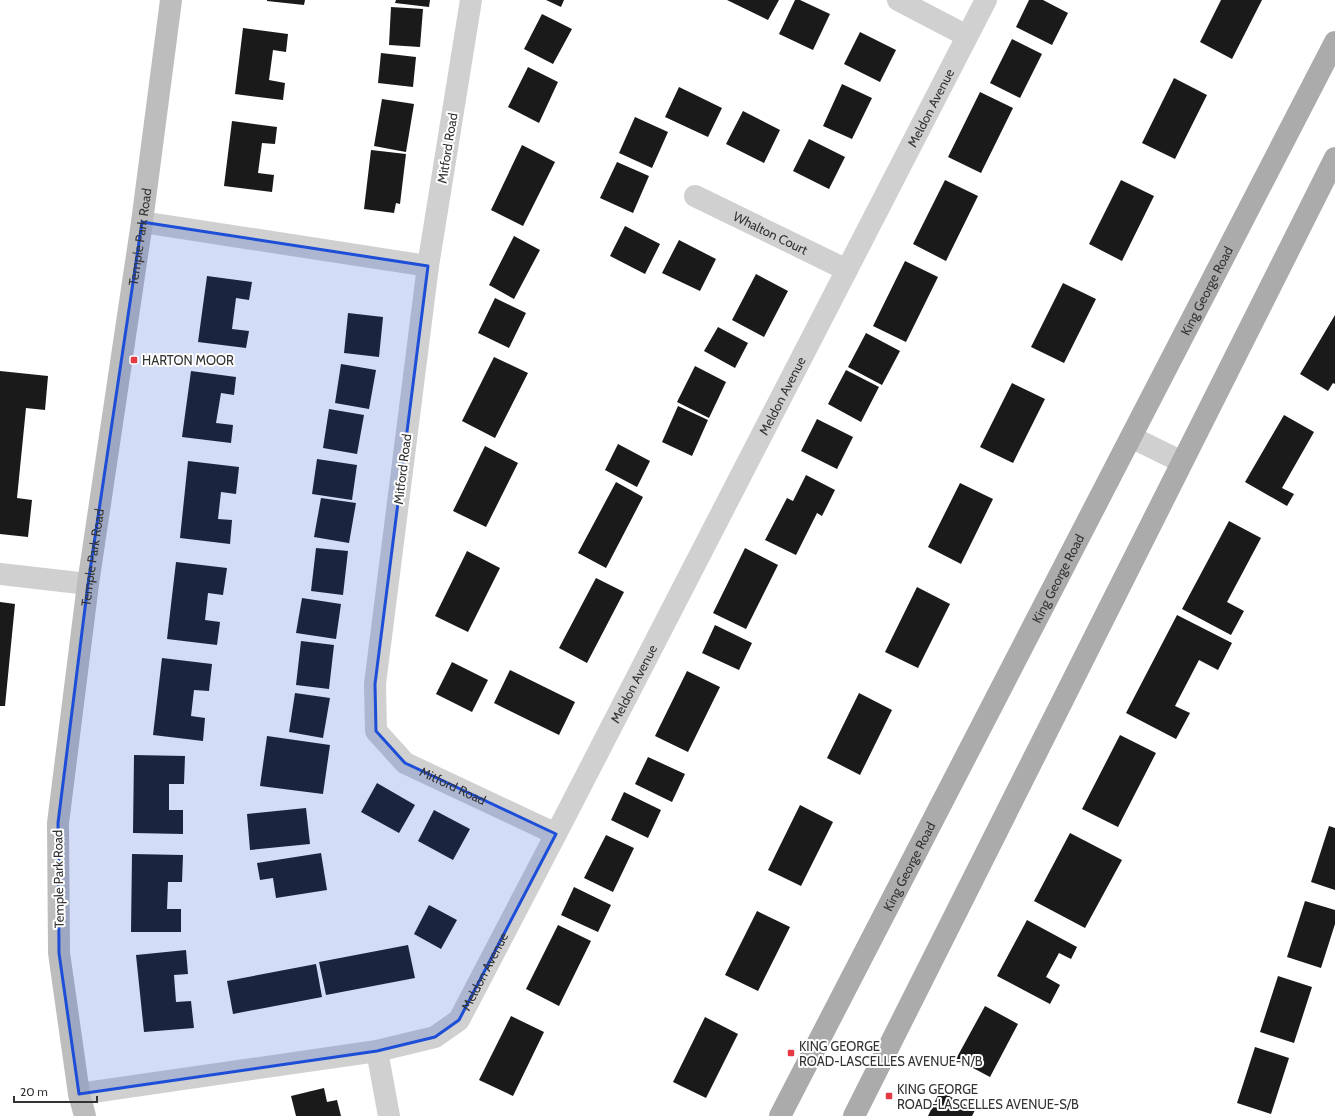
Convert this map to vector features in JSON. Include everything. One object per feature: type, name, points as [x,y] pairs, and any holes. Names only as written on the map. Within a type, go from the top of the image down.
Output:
[{"type":"main road","name":"King George Road","points":[[780,1116],[1335,42]]},
{"type":"main road","points":[[854,1116],[1335,158]]},
{"type":"street","name":"Temple Park Road","points":[[85,1116],[79,1094],[59,953],[58,823],[88,584],[142,222],[171,0]]},
{"type":"street","name":"Mitford Road","points":[[471,0],[428,266],[375,684],[376,731],[405,764],[556,834]]},
{"type":"street","points":[[898,0],[967,36]]},
{"type":"street","name":"Meldon Avenue","points":[[79,1094],[377,1051],[435,1037],[459,1020],[986,0]]},
{"type":"street","name":"Whalton Court","points":[[695,196],[847,270]]},
{"type":"street","points":[[142,222],[428,266]]},
{"type":"street","points":[[1131,437],[1182,462]]},
{"type":"street","points":[[0,574],[88,584]]},
{"type":"street","points":[[377,1051],[389,1116]]},
{"type":"highlighted area","points":[[142,222],[428,266],[375,684],[376,731],[405,763],[556,834],[459,1020],[435,1037],[377,1051],[79,1094],[59,953],[58,823],[88,584]]},
{"type":"building","points":[[267,0],[305,0],[304,5]]},
{"type":"building","points":[[396,0],[430,0],[429,7],[395,3]]},
{"type":"building","points":[[546,0],[564,0],[561,7]]},
{"type":"building","points":[[727,0],[779,0],[768,20]]},
{"type":"building","points":[[795,0],[800,0],[830,14],[813,50],[779,34]]},
{"type":"building","points":[[1029,0],[1043,0],[1068,13],[1052,45],[1016,27]]},
{"type":"building","points":[[1221,0],[1262,0],[1232,59],[1200,42]]},
{"type":"building","points":[[391,7],[423,9],[420,47],[389,45]]},
{"type":"building","points":[[542,14],[572,29],[553,64],[524,49]]},
{"type":"building","points":[[243,28],[288,34],[286,52],[273,50],[269,80],[285,83],[283,100],[235,94]]},
{"type":"building","points":[[860,32],[896,50],[880,82],[844,64]]},
{"type":"building","points":[[1012,39],[1042,54],[1020,98],[990,83]]},
{"type":"building","points":[[381,53],[416,57],[413,87],[378,83]]},
{"type":"building","points":[[528,67],[558,82],[539,123],[508,107]]},
{"type":"building","points":[[1174,78],[1207,95],[1175,159],[1142,143]]},
{"type":"building","points":[[842,84],[872,98],[852,139],[823,126]]},
{"type":"building","points":[[679,87],[722,108],[708,137],[665,117]]},
{"type":"building","points":[[980,92],[1013,108],[981,173],[948,157]]},
{"type":"building","points":[[382,99],[414,104],[406,152],[374,146]]},
{"type":"building","points":[[743,111],[780,130],[764,163],[726,144]]},
{"type":"building","points":[[635,117],[668,132],[652,168],[619,153]]},
{"type":"building","points":[[232,121],[277,127],[275,144],[262,143],[258,173],[274,175],[272,192],[224,186]]},
{"type":"building","points":[[809,139],[845,157],[829,189],[793,171]]},
{"type":"building","points":[[522,145],[555,162],[523,226],[491,210]]},
{"type":"building","points":[[371,150],[406,154],[400,204],[396,203],[394,213],[364,209]]},
{"type":"building","points":[[617,162],[649,176],[633,213],[600,198]]},
{"type":"building","points":[[945,180],[978,196],[946,261],[913,244]]},
{"type":"building","points":[[1121,180],[1154,196],[1122,261],[1089,244]]},
{"type":"building","points":[[625,226],[660,244],[645,274],[610,256]]},
{"type":"building","points":[[514,236],[540,250],[514,299],[489,285]]},
{"type":"building","points":[[679,240],[716,259],[700,291],[662,273]]},
{"type":"building","points":[[905,261],[938,277],[906,342],[873,326]]},
{"type":"building","points":[[756,274],[788,291],[764,337],[732,320]]},
{"type":"building","points":[[207,276],[252,282],[249,300],[236,298],[232,329],[249,331],[246,348],[198,342]]},
{"type":"building","points":[[1063,283],[1096,299],[1064,363],[1031,347]]},
{"type":"building","points":[[495,298],[526,313],[509,348],[478,333]]},
{"type":"building","points":[[348,313],[383,317],[379,357],[344,353]]},
{"type":"building","points":[[1335,315],[1335,384],[1333,383],[1328,391],[1300,374]]},
{"type":"building","points":[[718,327],[748,343],[735,368],[704,351]]},
{"type":"building","points":[[866,333],[900,351],[882,385],[848,367]]},
{"type":"building","points":[[494,357],[528,373],[495,438],[462,421]]},
{"type":"building","points":[[341,364],[376,370],[369,409],[335,403]]},
{"type":"building","points":[[695,366],[726,382],[709,418],[677,402]]},
{"type":"building","points":[[846,370],[879,387],[861,422],[828,404]]},
{"type":"building","points":[[0,371],[48,376],[45,410],[26,408],[17,498],[32,500],[28,537],[0,534]]},
{"type":"building","points":[[191,371],[236,377],[234,395],[221,393],[216,423],[233,425],[231,443],[182,437]]},
{"type":"building","points":[[1012,383],[1045,399],[1013,463],[980,447]]},
{"type":"building","points":[[678,406],[708,420],[692,456],[662,442]]},
{"type":"building","points":[[329,409],[364,415],[357,454],[323,448]]},
{"type":"building","points":[[1284,415],[1314,432],[1282,488],[1294,494],[1287,506],[1245,482]]},
{"type":"building","points":[[817,419],[853,437],[837,469],[801,451]]},
{"type":"building","points":[[618,444],[650,461],[637,487],[605,470]]},
{"type":"building","points":[[485,446],[518,463],[486,527],[453,511]]},
{"type":"building","points":[[317,459],[357,465],[352,500],[312,494]]},
{"type":"building","points":[[188,461],[239,467],[236,494],[221,492],[218,519],[232,520],[230,544],[180,538]]},
{"type":"building","points":[[806,475],[835,490],[822,516],[817,513],[796,555],[765,540],[787,498],[793,501]]},
{"type":"building","points":[[616,482],[643,497],[606,568],[578,553]]},
{"type":"building","points":[[960,483],[993,499],[961,564],[928,547]]},
{"type":"building","points":[[321,498],[356,503],[349,543],[314,537]]},
{"type":"building","points":[[1229,521],[1261,538],[1227,602],[1244,611],[1231,635],[1182,609]]},
{"type":"building","points":[[316,548],[348,551],[343,595],[311,591]]},
{"type":"building","points":[[745,548],[778,565],[746,629],[713,613]]},
{"type":"building","points":[[467,551],[500,568],[468,632],[435,616]]},
{"type":"building","points":[[176,562],[227,568],[223,595],[208,593],[205,620],[220,622],[217,645],[167,639]]},
{"type":"building","points":[[596,578],[624,592],[587,663],[559,648]]},
{"type":"building","points":[[917,587],[950,604],[918,668],[885,652]]},
{"type":"building","points":[[302,598],[341,604],[336,639],[296,633]]},
{"type":"building","points":[[0,602],[15,604],[5,706],[0,706]]},
{"type":"building","points":[[1177,615],[1232,643],[1218,670],[1199,660],[1175,706],[1190,713],[1176,739],[1126,713]]},
{"type":"building","points":[[715,625],[752,643],[739,670],[702,653]]},
{"type":"building","points":[[301,641],[334,645],[329,689],[296,685]]},
{"type":"building","points":[[162,658],[212,664],[209,691],[194,690],[191,716],[205,718],[203,741],[153,735]]},
{"type":"building","points":[[452,662],[488,680],[472,712],[436,694]]},
{"type":"building","points":[[510,670],[575,702],[559,735],[494,703]]},
{"type":"building","points":[[687,671],[720,687],[688,752],[655,736]]},
{"type":"building","points":[[295,693],[330,698],[323,738],[289,732]]},
{"type":"building","points":[[859,693],[892,710],[860,775],[827,758]]},
{"type":"building","points":[[1120,735],[1156,753],[1118,827],[1082,809]]},
{"type":"building","points":[[267,736],[330,745],[323,794],[260,786]]},
{"type":"building","points":[[134,755],[185,756],[184,784],[169,784],[169,810],[183,810],[183,834],[133,833]]},
{"type":"building","points":[[648,757],[685,774],[672,802],[635,784]]},
{"type":"building","points":[[377,783],[415,805],[399,833],[361,812]]},
{"type":"building","points":[[624,792],[661,810],[648,838],[611,820]]},
{"type":"building","points":[[800,805],[833,822],[801,886],[768,870]]},
{"type":"building","points":[[306,808],[310,844],[250,850],[247,814]]},
{"type":"building","points":[[434,810],[470,829],[453,860],[418,841]]},
{"type":"building","points":[[1329,826],[1335,828],[1335,890],[1311,882]]},
{"type":"building","points":[[1070,833],[1122,860],[1085,928],[1034,901]]},
{"type":"building","points":[[606,835],[634,848],[613,892],[584,878]]},
{"type":"building","points":[[321,853],[327,890],[276,898],[273,878],[260,880],[257,863]]},
{"type":"building","points":[[132,854],[183,855],[182,882],[168,882],[167,909],[181,909],[181,932],[131,932]]},
{"type":"building","points":[[574,887],[611,905],[598,932],[561,915]]},
{"type":"building","points":[[1305,901],[1335,910],[1335,924],[1321,968],[1287,957]]},
{"type":"building","points":[[429,905],[457,920],[441,949],[414,934]]},
{"type":"building","points":[[757,911],[790,927],[758,991],[725,975]]},
{"type":"building","points":[[1027,920],[1077,947],[1071,959],[1059,953],[1046,977],[1060,985],[1050,1004],[997,976]]},
{"type":"building","points":[[558,925],[591,941],[559,1006],[526,989]]},
{"type":"building","points":[[408,945],[415,978],[326,995],[319,962]]},
{"type":"building","points":[[186,950],[188,974],[174,975],[176,1002],[191,1001],[194,1028],[144,1032],[136,955]]},
{"type":"building","points":[[316,964],[322,997],[233,1014],[227,981]]},
{"type":"building","points":[[1278,976],[1312,987],[1294,1043],[1260,1032]]},
{"type":"building","points":[[985,1006],[1018,1024],[990,1077],[956,1059]]},
{"type":"building","points":[[511,1016],[544,1032],[513,1096],[479,1080]]},
{"type":"building","points":[[705,1017],[738,1034],[706,1098],[673,1082]]},
{"type":"building","points":[[1255,1047],[1289,1058],[1271,1114],[1237,1103]]},
{"type":"building","points":[[324,1088],[327,1102],[337,1100],[341,1116],[296,1116],[291,1096]]},
{"type":"building","points":[[940,1091],[975,1110],[972,1116],[928,1116]]},
{"type":"place","name":"HARTON MOOR","points":[[134,360]]},
{"type":"place","name":"KING GEORGE ROAD-LASCELLES AVENUE-N/B","points":[[791,1053]]},
{"type":"place","name":"KING GEORGE ROAD-LASCELLES AVENUE-S/B","points":[[889,1096]]}]
